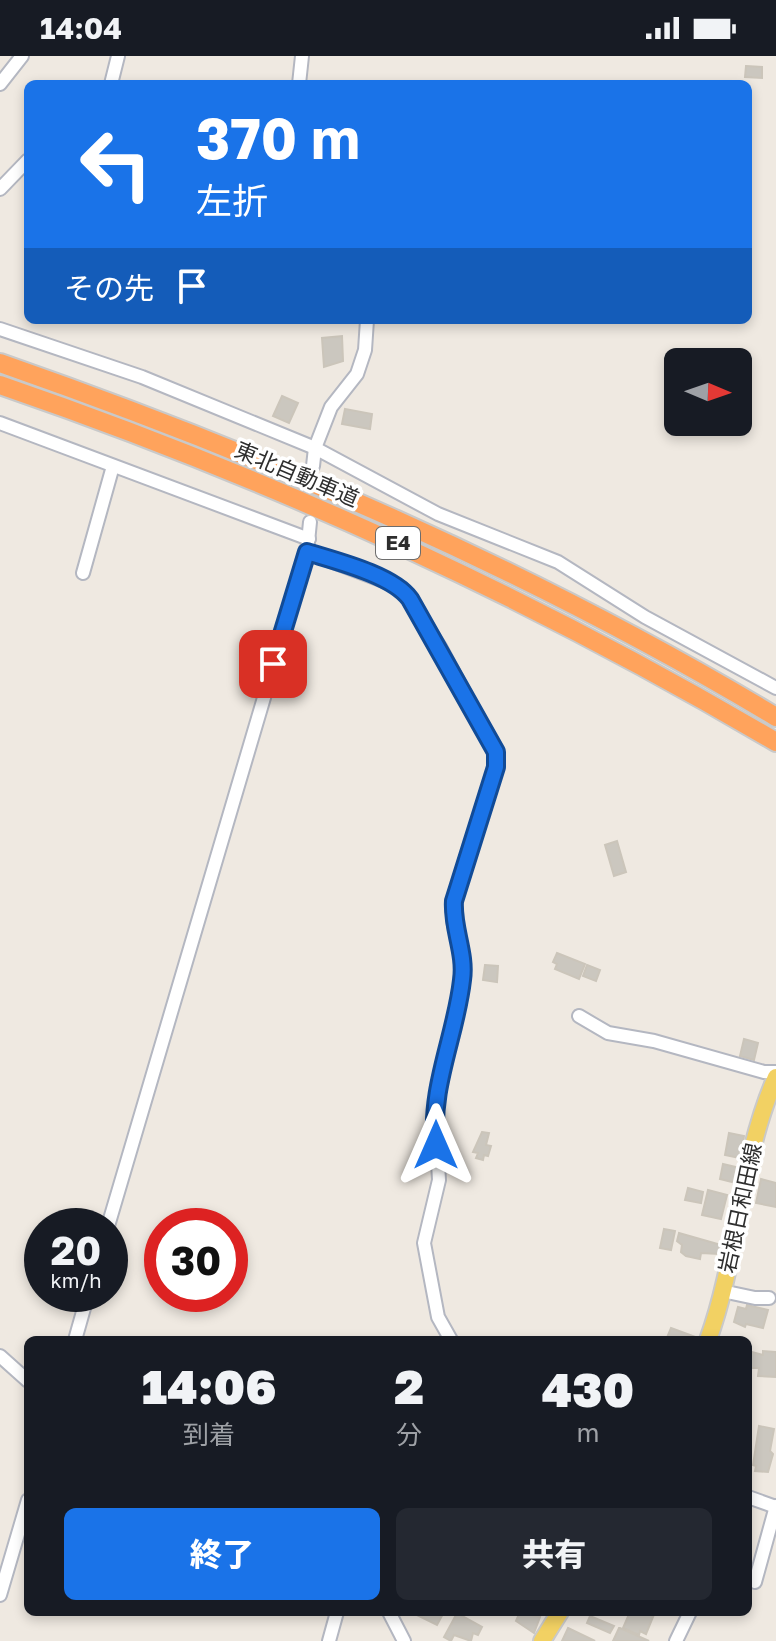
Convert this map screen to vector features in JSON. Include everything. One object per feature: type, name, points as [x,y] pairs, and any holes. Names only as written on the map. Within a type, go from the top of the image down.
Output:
[{"type":"highway","name":"東北自動車道","points":[[0,363],[260,460],[454,545],[636,637],[776,717]]},
{"type":"highway","name":"東北自動車道","points":[[0,385],[269,487],[445,564],[642,664],[776,742]]},
{"type":"main road","name":"岩根日和田線","points":[[709,1336],[722,1291],[752,1146],[776,1074]]},
{"type":"main road","points":[[542,1641],[558,1616]]},
{"type":"street","points":[[0,84],[22,56]]},
{"type":"street","points":[[112,80],[118,56]]},
{"type":"street","points":[[299,80],[302,56]]},
{"type":"street","points":[[0,189],[24,164]]},
{"type":"street","points":[[313,466],[315,448],[331,407],[357,374],[365,350],[367,324]]},
{"type":"street","points":[[0,329],[129,372],[315,448],[438,514],[558,562],[645,617],[776,688]]},
{"type":"street","points":[[0,423],[308,546],[402,588],[440,647],[496,752],[496,767],[454,901],[453,921],[463,959],[462,981],[435,1112],[439,1180],[424,1243],[438,1317],[449,1336]]},
{"type":"street","points":[[83,573],[113,466]]},
{"type":"street","points":[[113,1208],[308,546],[310,522]]},
{"type":"street","points":[[579,1016],[608,1033],[654,1041],[776,1074]]},
{"type":"street","points":[[722,1291],[769,1298]]},
{"type":"street","points":[[76,1336],[83,1312]]},
{"type":"street","points":[[0,1356],[24,1377]]},
{"type":"street","points":[[752,1498],[776,1507],[755,1582],[752,1581]]},
{"type":"street","points":[[0,1595],[24,1514]]},
{"type":"street","points":[[329,1641],[336,1616]]},
{"type":"street","points":[[391,1616],[404,1641]]},
{"type":"street","points":[[676,1641],[688,1616]]},
{"type":"building","points":[[746,66],[762,67],[762,78],[745,77]]},
{"type":"building","points":[[342,336],[343,361],[324,367],[322,338]]},
{"type":"building","points":[[282,396],[298,403],[289,423],[273,416]]},
{"type":"building","points":[[345,409],[372,414],[370,429],[342,424]]},
{"type":"building","points":[[617,841],[626,872],[614,876],[605,845]]},
{"type":"building","points":[[557,953],[585,964],[579,979],[555,969],[557,964],[553,962]]},
{"type":"building","points":[[485,965],[498,966],[497,982],[483,980]]},
{"type":"building","points":[[587,965],[600,970],[596,981],[583,976]]},
{"type":"building","points":[[744,1039],[758,1043],[754,1060],[740,1056]]},
{"type":"building","points":[[482,1132],[489,1133],[486,1145],[491,1146],[483,1160],[476,1158],[478,1153],[473,1152]]},
{"type":"building","points":[[729,1133],[744,1136],[740,1158],[725,1155]]},
{"type":"building","points":[[723,1164],[740,1168],[736,1183],[720,1179]]},
{"type":"building","points":[[761,1179],[776,1183],[776,1207],[756,1203]]},
{"type":"building","points":[[688,1188],[703,1192],[701,1203],[685,1200]]},
{"type":"building","points":[[708,1190],[727,1195],[721,1219],[702,1215]]},
{"type":"building","points":[[664,1229],[675,1231],[671,1250],[660,1248]]},
{"type":"building","points":[[679,1233],[721,1245],[719,1254],[701,1253],[700,1259],[686,1256],[677,1241]]},
{"type":"building","points":[[747,1305],[768,1310],[763,1328],[746,1324],[745,1327],[734,1322],[738,1307],[746,1309]]},
{"type":"building","points":[[671,1328],[693,1336],[668,1336]]},
{"type":"building","points":[[763,1351],[776,1352],[776,1377],[758,1376],[759,1368],[752,1368],[752,1352],[763,1355]]},
{"type":"building","points":[[759,1426],[774,1429],[770,1451],[773,1454],[768,1472],[755,1471],[756,1466],[753,1465]]},
{"type":"building","points":[[419,1616],[442,1616],[437,1625]]},
{"type":"building","points":[[455,1616],[462,1616],[482,1627],[478,1635],[473,1633],[471,1641],[454,1635],[451,1641],[444,1637]]},
{"type":"building","points":[[518,1616],[540,1617],[534,1633],[516,1621]]},
{"type":"building","points":[[590,1616],[614,1626],[610,1633],[587,1623]]},
{"type":"building","points":[[628,1616],[653,1616],[646,1634],[640,1631],[639,1635],[623,1628]]},
{"type":"building","points":[[568,1628],[595,1641],[562,1641]]},
{"type":"building","points":[[620,1628],[649,1641],[613,1641]]},
{"type":"route","points":[[273,664],[307,552],[367,573],[402,588],[423,617],[496,752],[496,767],[454,901],[453,921],[463,959],[462,981],[435,1112],[436,1145]]}]
